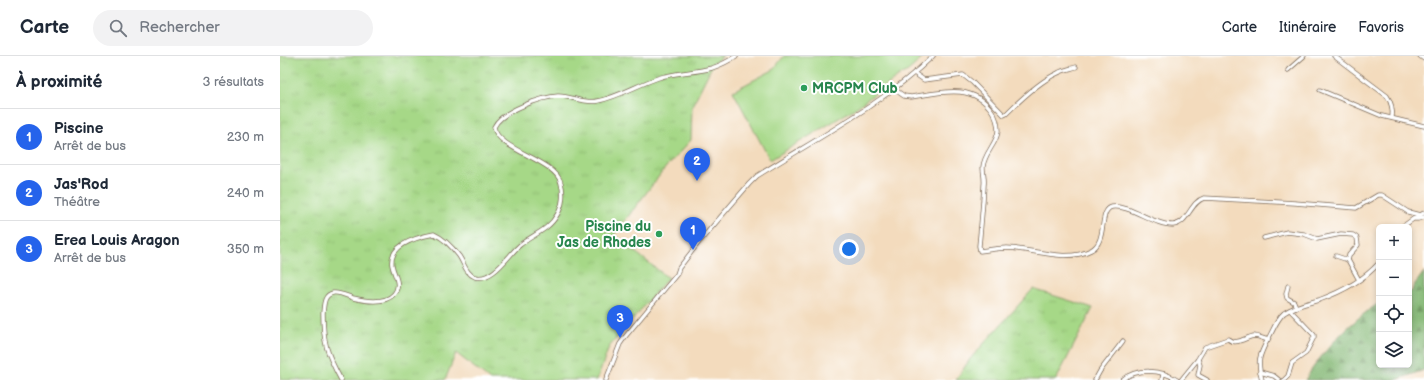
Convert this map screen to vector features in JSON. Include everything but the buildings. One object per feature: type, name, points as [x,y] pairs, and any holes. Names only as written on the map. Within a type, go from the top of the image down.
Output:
[{"type":"street","points":[[340,380],[324,340],[324,302],[328,295],[338,293],[365,300],[379,300],[388,298],[398,288],[397,279],[392,265],[392,256],[397,248],[404,244],[434,234],[440,237],[457,254],[472,276],[477,278],[483,277],[503,264],[515,249],[548,226],[558,213],[563,198],[561,180],[556,172],[500,138],[494,131],[494,126],[499,119],[525,105],[548,98],[560,96],[588,102],[596,102],[616,96],[656,78],[670,74],[712,68],[725,63],[736,56]]},
{"type":"street","points":[[606,380],[620,344],[625,337],[673,278],[679,268],[749,184],[758,176],[832,130],[894,88],[914,73],[932,56]]},
{"type":"street","points":[[1288,70],[1304,56]]},
{"type":"street","points":[[1334,56],[1387,96],[1393,111],[1392,118]]},
{"type":"street","points":[[1420,56],[1424,59]]},
{"type":"street","points":[[914,73],[924,80],[963,75],[972,82],[1004,115],[1046,79],[1058,72],[1076,67]]},
{"type":"street","points":[[894,88],[904,96],[910,97],[959,91],[969,93],[980,98],[989,107],[996,119],[998,131],[992,147],[985,157],[983,167],[985,183],[979,246],[980,251],[1006,248],[1064,256],[1078,254],[1090,251],[1096,247],[1101,237],[1104,213],[1108,209],[1113,207],[1121,207],[1164,224],[1174,225],[1182,221],[1197,202],[1204,198],[1356,208],[1378,195],[1382,195],[1408,212],[1423,215]]},
{"type":"street","points":[[1320,90],[1382,116],[1424,126]]},
{"type":"street","points":[[1408,212],[1413,220]]},
{"type":"street","points":[[1407,224],[1423,215]]},
{"type":"street","points":[[1264,238],[1287,232],[1304,234],[1317,240],[1341,234],[1353,235],[1357,238],[1358,245],[1348,260]]},
{"type":"street","points":[[1336,256],[1348,260],[1359,280]]},
{"type":"street","points":[[1262,380],[1260,372],[1260,356],[1280,317],[1296,307],[1331,296],[1359,280],[1376,266]]},
{"type":"street","points":[[1288,286],[1286,294],[1287,298],[1294,302],[1296,307]]},
{"type":"street","points":[[1284,380],[1288,376],[1292,363],[1306,353],[1314,337],[1314,335],[1290,310]]},
{"type":"street","points":[[1181,380],[1206,347],[1228,339],[1235,342],[1255,336],[1268,340]]},
{"type":"street","points":[[1095,380],[1123,341]]},
{"type":"street","points":[[1198,359],[1200,365],[1198,375],[1207,380]]},
{"type":"street","points":[[1122,380],[1136,372],[1163,374],[1177,380]]},
{"type":"street","points":[[1260,372],[1274,376],[1279,380]]},
{"type":"street","points":[[1162,380],[1163,374]]},
{"type":"green space","points":[[280,56],[723,56],[713,64],[692,106],[691,140],[666,167],[614,235],[668,278],[609,347],[597,380],[490,380],[456,353],[445,380],[280,380]]},
{"type":"green space","points":[[784,56],[925,56],[908,71],[854,109],[770,160],[733,91],[773,70]]},
{"type":"green space","points":[[1424,272],[1424,370],[1396,380],[1305,380],[1320,358],[1338,337],[1376,305],[1376,368],[1412,368],[1412,291],[1415,284]]},
{"type":"green space","points":[[1033,289],[1093,308],[1056,380],[956,380],[970,359]]},
{"type":"place","name":"MRCPM Club","points":[[804,88]]},
{"type":"place","name":"Jas'Rod","points":[[697,181]]},
{"type":"place","name":"Piscine du Jas de Rhodes","points":[[659,234]]},
{"type":"place","name":"Piscine","points":[[693,250]]},
{"type":"place","name":"Erea Louis Aragon","points":[[620,338]]}]
